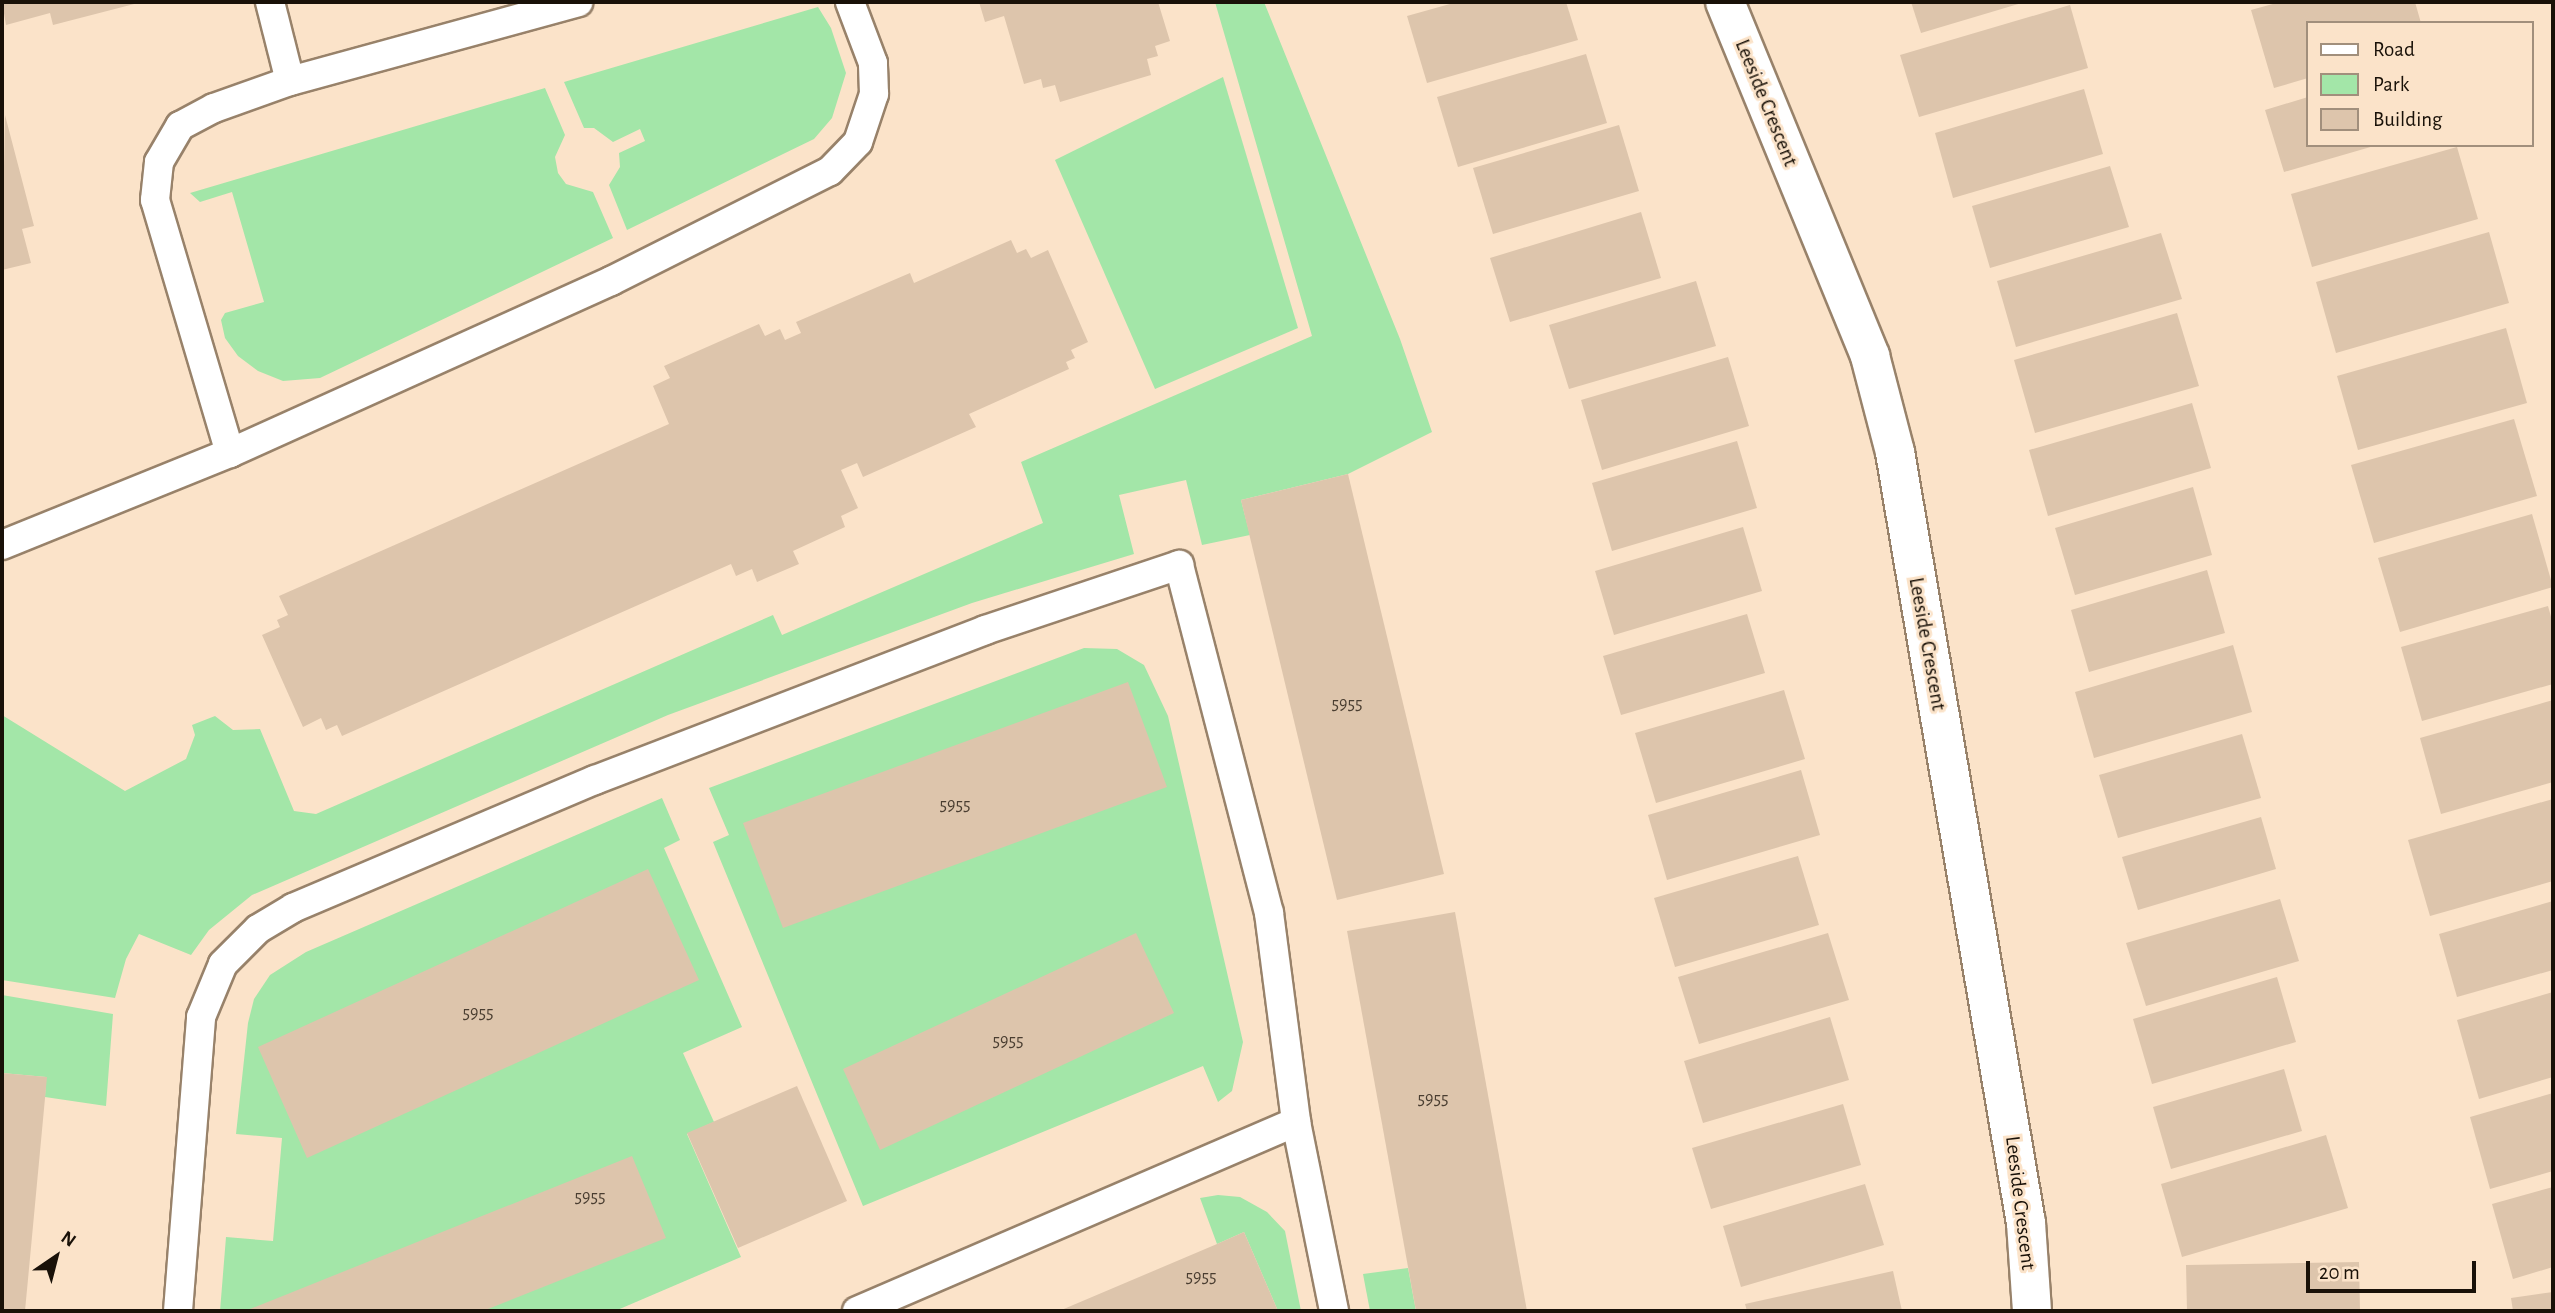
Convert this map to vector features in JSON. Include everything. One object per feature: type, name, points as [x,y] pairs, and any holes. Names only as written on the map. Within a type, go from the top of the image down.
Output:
[{"type":"street","name":"Leeside Crescent","points":[[1725,2],[1870,356],[1895,452],[2026,1223],[2032,1311]]},
{"type":"lane","points":[[270,2],[290,81]]},
{"type":"lane","points":[[230,453],[155,200],[159,162],[180,126],[214,108],[290,81],[578,2]]},
{"type":"lane","points":[[2,545],[230,453],[611,281],[830,171],[858,142],[874,94],[873,63],[850,2]]},
{"type":"lane","points":[[178,1311],[201,1017],[223,964],[258,929],[293,908],[595,780],[985,630],[1179,565],[1269,913],[1296,1122],[1334,1311]]},
{"type":"lane","points":[[858,1311],[1296,1122]]},
{"type":"green space","points":[[1215,2],[1264,2],[1400,339],[1432,432],[1348,474],[1241,500],[1250,535],[1202,545],[1186,480],[1119,495],[1134,554],[972,603],[668,715],[252,895],[209,930],[191,955],[139,934],[126,959],[115,998],[2,980],[2,715],[125,791],[186,759],[195,735],[192,725],[215,716],[233,730],[260,729],[294,811],[316,814],[773,615],[782,635],[1043,523],[1021,462],[1312,336]]},
{"type":"green space","points":[[818,7],[831,28],[846,73],[832,118],[814,139],[627,230],[609,185],[620,167],[619,153],[645,141],[640,129],[613,142],[594,128],[584,128],[564,82]]},
{"type":"green space","points":[[1223,77],[1298,328],[1155,389],[1055,160]]},
{"type":"green space","points":[[545,88],[565,135],[555,157],[558,173],[566,184],[593,192],[613,238],[320,378],[283,381],[258,371],[238,356],[225,338],[221,320],[225,313],[264,302],[232,192],[200,202],[190,193]]},
{"type":"green space","points":[[1084,648],[1117,649],[1144,665],[1168,716],[1243,1042],[1232,1091],[1218,1102],[1203,1066],[863,1206],[713,842],[729,835],[709,788]]},
{"type":"green space","points":[[662,798],[680,840],[664,848],[742,1027],[683,1053],[714,1122],[687,1134],[741,1257],[615,1311],[220,1311],[226,1237],[273,1241],[282,1138],[236,1134],[248,1023],[254,999],[270,975],[306,952]]},
{"type":"green space","points":[[2,995],[113,1014],[106,1106],[45,1097],[46,1077],[2,1073]]},
{"type":"green space","points":[[1218,1195],[1240,1197],[1267,1212],[1285,1231],[1301,1311],[1278,1311],[1244,1232],[1217,1244],[1200,1198]]},
{"type":"green space","points":[[1408,1268],[1416,1311],[1370,1311],[1363,1274]]},
{"type":"building","points":[[2,2],[138,3],[53,25],[50,13],[6,25]]},
{"type":"building","points":[[979,2],[1158,2],[1170,41],[1155,46],[1158,56],[1147,59],[1151,75],[1060,102],[1055,85],[1043,88],[1041,79],[1024,84],[1004,16],[985,22]]},
{"type":"building","points":[[1457,2],[1566,2],[1578,40],[1427,83],[1407,16]]},
{"type":"building","points":[[1911,2],[2025,2],[1921,33]]},
{"type":"building","points":[[2280,2],[2415,2],[2420,21],[2306,21],[2306,79],[2274,88],[2251,10]]},
{"type":"building","points":[[2070,5],[2088,68],[1919,117],[1900,55]]},
{"type":"building","points":[[1586,54],[1607,123],[1458,167],[1437,97]]},
{"type":"building","points":[[2084,89],[2103,154],[1953,198],[1935,133]]},
{"type":"building","points":[[2306,98],[2306,147],[2371,147],[2284,172],[2265,110]]},
{"type":"building","points":[[5,115],[34,226],[22,229],[31,263],[2,270]]},
{"type":"building","points":[[1619,125],[1639,191],[1493,234],[1473,168]]},
{"type":"building","points":[[2457,147],[2478,219],[2312,267],[2291,194]]},
{"type":"building","points":[[2110,166],[2129,227],[1990,268],[1972,206]]},
{"type":"building","points":[[1641,212],[1661,278],[1510,322],[1490,258]]},
{"type":"building","points":[[2489,232],[2509,303],[2336,353],[2316,282]]},
{"type":"building","points":[[2161,233],[2182,299],[2016,347],[1997,281]]},
{"type":"building","points":[[1011,240],[1017,253],[1026,249],[1031,258],[1048,250],[1088,342],[1071,350],[1075,358],[1066,362],[1069,369],[969,414],[976,427],[863,477],[857,463],[841,470],[858,508],[841,516],[845,527],[793,551],[799,564],[757,582],[752,569],[736,576],[731,564],[342,736],[337,725],[326,730],[321,718],[303,727],[262,635],[280,627],[277,620],[288,615],[279,596],[669,424],[653,386],[670,378],[664,366],[759,324],[765,336],[780,329],[785,340],[801,333],[796,322],[910,273],[914,283]]},
{"type":"building","points":[[1696,281],[1716,346],[1569,389],[1549,325]]},
{"type":"building","points":[[2177,313],[2199,386],[2035,433],[2014,360]]},
{"type":"building","points":[[2506,328],[2527,403],[2358,450],[2337,376]]},
{"type":"building","points":[[1728,357],[1749,426],[1602,470],[1581,400]]},
{"type":"building","points":[[2192,403],[2211,468],[2048,516],[2029,450]]},
{"type":"building","points":[[2514,419],[2537,496],[2374,543],[2351,465]]},
{"type":"building","points":[[1737,441],[1757,508],[1612,551],[1592,483]]},
{"type":"building","points":[[1348,474],[1444,874],[1337,900],[1241,500]]},
{"type":"building","points":[[2193,487],[2212,555],[2075,595],[2055,528]]},
{"type":"building","points":[[2532,514],[2553,587],[2400,632],[2378,558]]},
{"type":"building","points":[[1743,527],[1762,591],[1614,635],[1595,571]]},
{"type":"building","points":[[2207,570],[2225,633],[2089,672],[2071,610]]},
{"type":"building","points":[[2548,606],[2553,624],[2553,684],[2422,721],[2401,647]]},
{"type":"building","points":[[1747,614],[1765,673],[1621,715],[1603,656]]},
{"type":"building","points":[[2233,645],[2252,712],[2094,758],[2075,692]]},
{"type":"building","points":[[1128,682],[1167,787],[783,928],[743,823]]},
{"type":"building","points":[[1784,690],[1805,759],[1656,803],[1635,733]]},
{"type":"building","points":[[2553,700],[2553,782],[2441,814],[2420,738]]},
{"type":"building","points":[[2242,734],[2261,798],[2118,838],[2099,775]]},
{"type":"building","points":[[1801,770],[1820,835],[1667,880],[1648,815]]},
{"type":"building","points":[[2553,799],[2553,881],[2430,916],[2408,840]]},
{"type":"building","points":[[2261,817],[2276,869],[2138,910],[2122,857]]},
{"type":"building","points":[[1798,856],[1819,925],[1675,967],[1654,898]]},
{"type":"building","points":[[648,869],[699,980],[307,1158],[258,1047]]},
{"type":"building","points":[[2280,899],[2299,961],[2146,1006],[2126,943]]},
{"type":"building","points":[[2553,901],[2553,970],[2457,997],[2439,934]]},
{"type":"building","points":[[1455,912],[1527,1311],[1416,1311],[1347,931]]},
{"type":"building","points":[[1136,933],[1174,1013],[880,1150],[843,1069]]},
{"type":"building","points":[[1828,933],[1849,1000],[1699,1044],[1678,977]]},
{"type":"building","points":[[2277,977],[2296,1042],[2152,1084],[2133,1019]]},
{"type":"building","points":[[2553,992],[2553,1077],[2479,1099],[2457,1020]]},
{"type":"building","points":[[1830,1017],[1849,1080],[1703,1123],[1684,1061]]},
{"type":"building","points":[[2284,1069],[2302,1131],[2171,1169],[2153,1107]]},
{"type":"building","points":[[2,1073],[47,1077],[25,1311],[2,1311]]},
{"type":"building","points":[[797,1086],[847,1201],[738,1248],[687,1133]]},
{"type":"building","points":[[2553,1093],[2553,1171],[2490,1189],[2470,1117]]},
{"type":"building","points":[[1843,1104],[1861,1165],[1711,1209],[1692,1148]]},
{"type":"building","points":[[2326,1135],[2348,1208],[2182,1257],[2161,1184]]},
{"type":"building","points":[[632,1156],[666,1238],[483,1311],[245,1311]]},
{"type":"building","points":[[1865,1184],[1884,1245],[1741,1287],[1723,1226]]},
{"type":"building","points":[[2553,1187],[2553,1267],[2513,1279],[2492,1204]]},
{"type":"building","points":[[1244,1232],[1278,1311],[1059,1311],[1217,1244]]},
{"type":"building","points":[[2359,1262],[2360,1311],[2187,1311],[2186,1265]]},
{"type":"building","points":[[1893,1271],[1902,1311],[1747,1311],[1745,1304]]},
{"type":"building","points":[[2553,1292],[2553,1311],[2513,1311],[2511,1298]]}]
